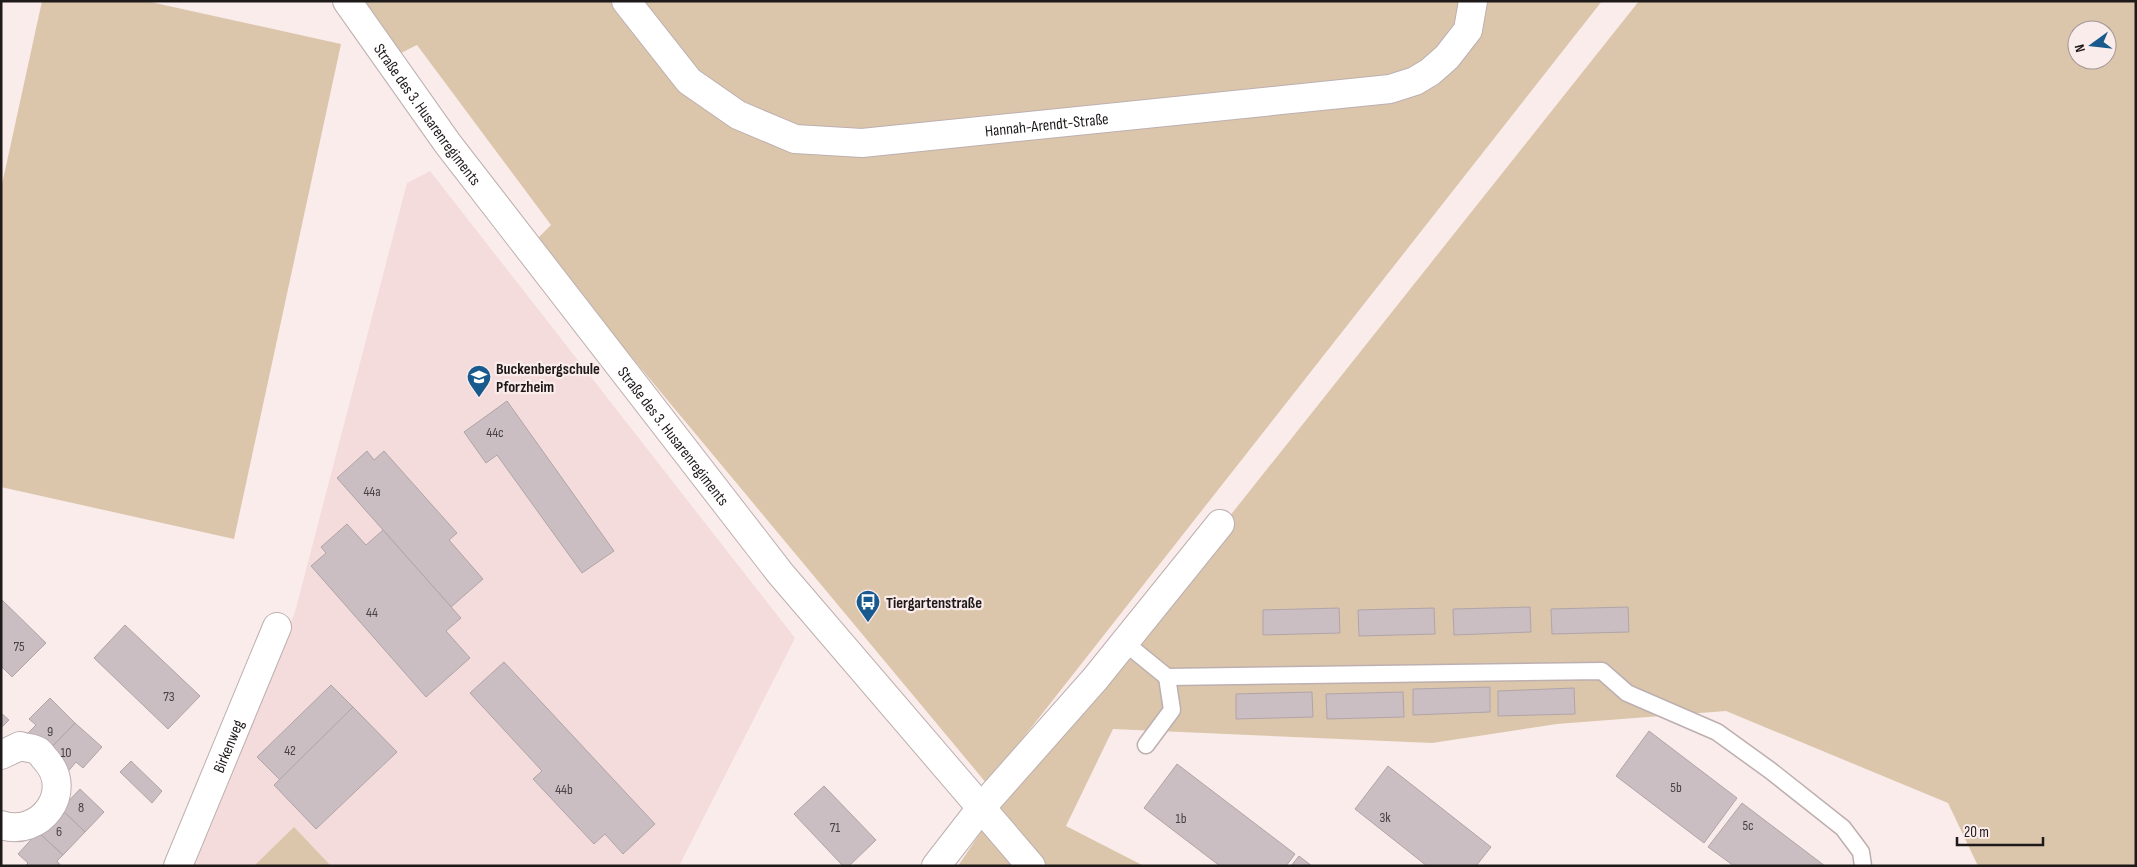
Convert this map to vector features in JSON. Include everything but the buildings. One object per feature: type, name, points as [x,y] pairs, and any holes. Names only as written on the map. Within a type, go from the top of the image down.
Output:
[{"type":"street","name":"Straße des 3. Husarenregiments","points":[[347,1],[448,144],[780,573],[1031,866]]},
{"type":"street","name":"Hannah-Arendt-Straße","points":[[626,1],[689,80],[738,114],[795,138],[862,143],[1390,89],[1415,81],[1430,72],[1447,57],[1468,30],[1474,1]]},
{"type":"street","points":[[936,866],[981,808],[1095,679],[1220,524]]},
{"type":"street","name":"Birkenweg","points":[[178,866],[278,627]]},
{"type":"street","points":[[1,755],[20,746],[38,751],[52,766],[58,786],[53,803],[44,817],[30,825],[12,828],[1,825]]},
{"type":"lane","points":[[1124,642],[1167,677],[1602,671],[1627,693],[1717,732],[1771,771],[1843,828],[1861,852],[1863,866]]},
{"type":"lane","points":[[1146,745],[1172,710],[1167,677]]},
{"type":"shaded area","points":[[42,1],[146,1],[341,44],[234,539],[1,487],[1,189]]},
{"type":"shaded area","points":[[363,1],[1602,1],[987,784],[535,241],[551,225],[417,45],[399,54]]},
{"type":"shaded area","points":[[1639,1],[2136,1],[2136,866],[1978,866],[1948,803],[1726,711],[1557,724],[1432,743],[1113,729],[1066,826],[1144,866],[958,866],[993,814]]},
{"type":"shaded area","name":"Buckenbergschule Pforzheim","points":[[430,171],[795,638],[679,866],[193,866],[295,612],[407,183]]},
{"type":"shaded area","points":[[294,827],[331,866],[254,866]]},
{"type":"place","name":"Buckenbergschule Pforzheim","points":[[479,398]]},
{"type":"place","name":"Tiergartenstraße","points":[[868,623]]}]
